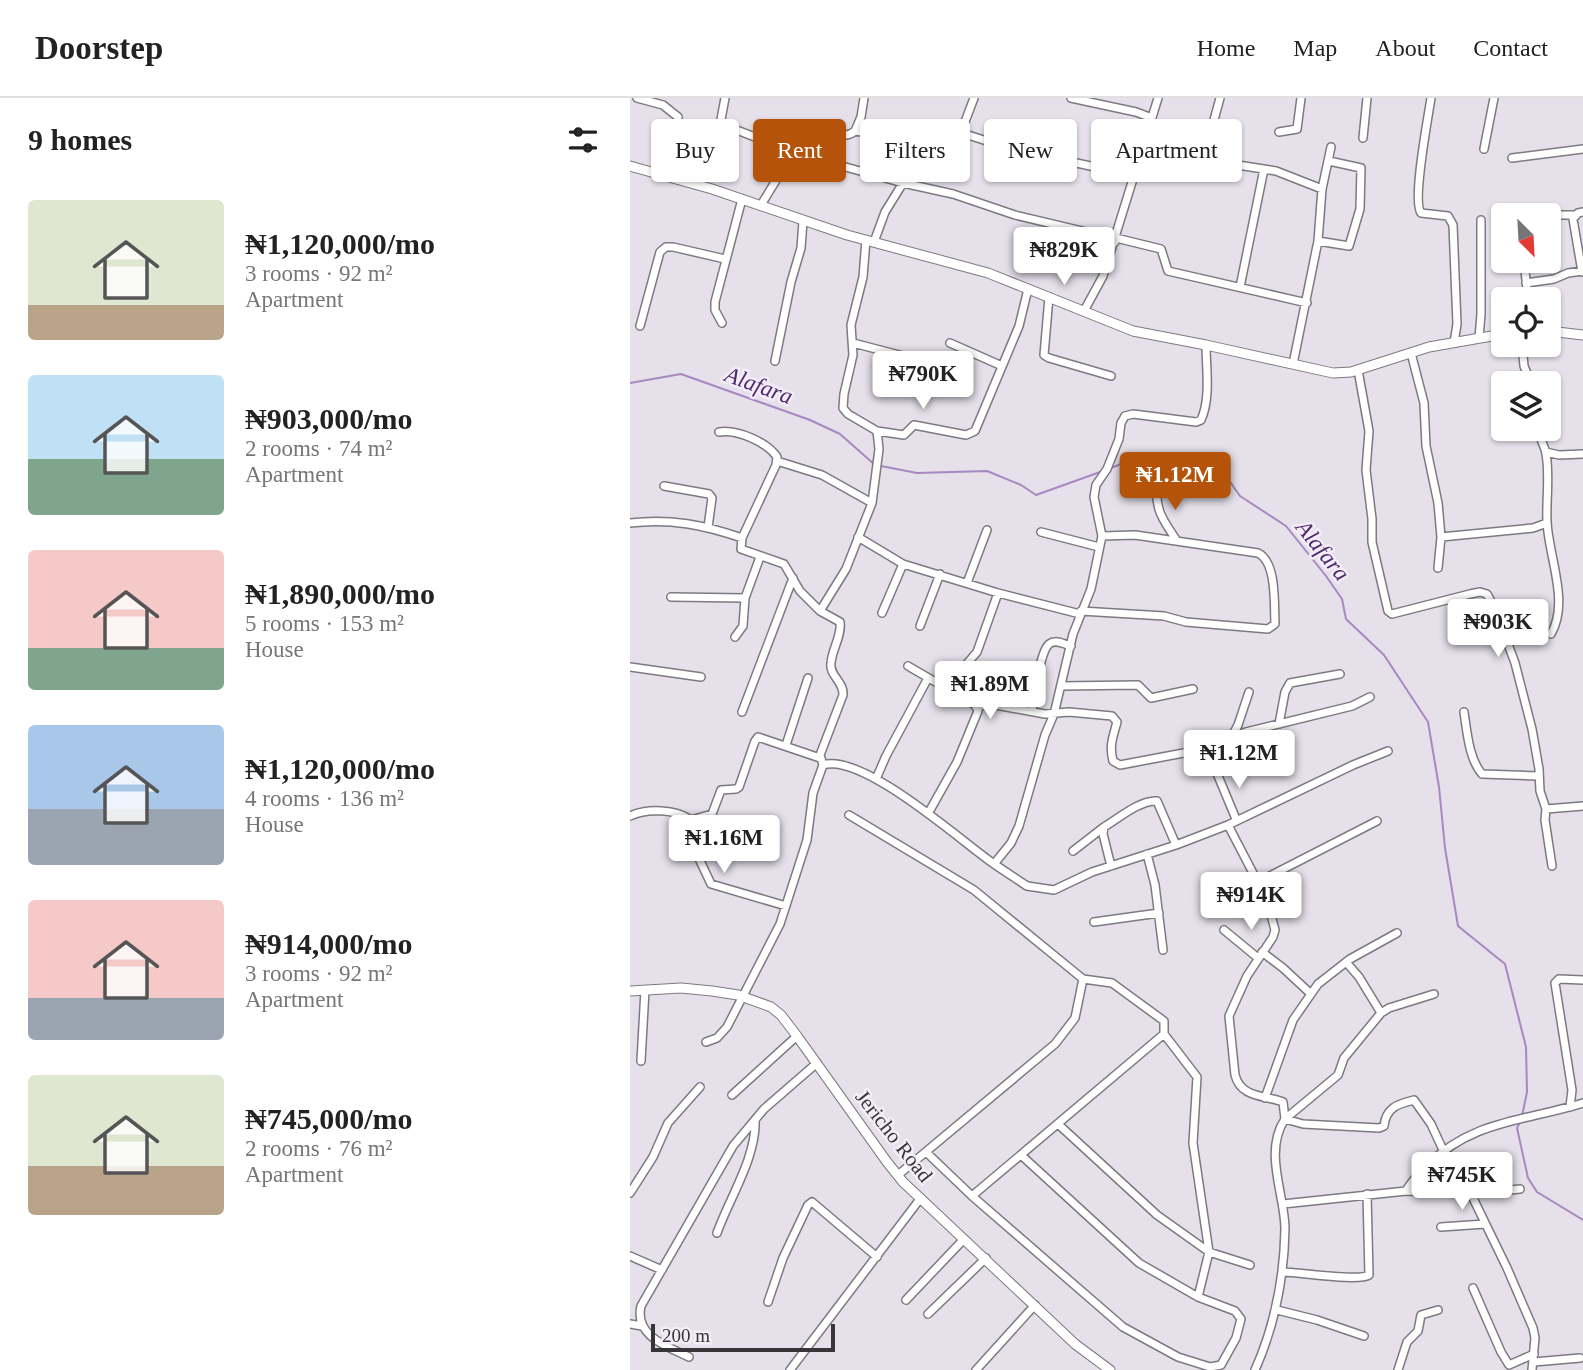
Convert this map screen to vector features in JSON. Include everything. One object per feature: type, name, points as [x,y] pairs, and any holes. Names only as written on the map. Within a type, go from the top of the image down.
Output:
[{"type":"street","points":[[637,98],[663,105],[678,117]]},
{"type":"street","points":[[722,119],[725,98]]},
{"type":"street","points":[[846,136],[855,131],[861,117],[864,98]]},
{"type":"street","points":[[966,119],[974,98]]},
{"type":"street","points":[[1071,98],[1152,118],[1158,98]]},
{"type":"street","points":[[1214,119],[1220,98]]},
{"type":"street","points":[[1279,132],[1297,129],[1301,98]]},
{"type":"street","points":[[1363,138],[1367,98]]},
{"type":"street","points":[[1431,98],[1418,185],[1418,207],[1421,213],[1448,216],[1453,225],[1457,324],[1454,343]]},
{"type":"street","points":[[1484,149],[1494,98]]},
{"type":"street","points":[[855,131],[860,132]]},
{"type":"street","points":[[970,136],[1012,149],[1091,166]]},
{"type":"street","points":[[1293,364],[1318,241],[1322,189],[1331,147]]},
{"type":"street","points":[[1512,158],[1583,149]]},
{"type":"street","points":[[1318,241],[1349,246],[1360,209],[1361,168],[1329,161]]},
{"type":"street","points":[[1242,165],[1290,175],[1322,189]]},
{"type":"street","points":[[630,166],[870,241],[960,264],[1133,331],[1333,373],[1342,374],[1411,353],[1491,336]]},
{"type":"street","points":[[846,167],[953,194],[1015,215],[1161,249],[1168,271],[1307,303]]},
{"type":"street","points":[[1240,287],[1264,169]]},
{"type":"street","points":[[761,205],[775,182]]},
{"type":"street","points":[[1084,311],[1103,276],[1131,182]]},
{"type":"street","points":[[903,183],[870,241],[851,325],[853,355],[844,394],[844,408],[848,414],[877,431],[904,435],[912,425],[920,425],[971,434],[980,424],[1018,326],[1028,289]]},
{"type":"street","points":[[722,323],[715,307],[742,199]]},
{"type":"street","points":[[1561,215],[1583,212]]},
{"type":"street","points":[[1527,282],[1582,272],[1574,215]]},
{"type":"street","points":[[1479,338],[1481,220]]},
{"type":"street","points":[[775,361],[791,282],[801,248],[803,221]]},
{"type":"street","points":[[640,326],[660,252],[666,247],[725,260]]},
{"type":"street","points":[[1526,273],[1527,287]]},
{"type":"street","points":[[1049,297],[1043,351],[1046,357],[1111,376]]},
{"type":"street","points":[[1561,332],[1583,335]]},
{"type":"street","points":[[853,343],[903,356],[935,374]]},
{"type":"street","points":[[950,343],[1002,366]]},
{"type":"street","points":[[994,864],[1011,843],[1019,826],[1045,735],[1054,714],[1081,613],[1091,589],[1102,536],[1094,491],[1116,448],[1123,420],[1125,416],[1133,414],[1196,422],[1201,420],[1207,378],[1206,345]]},
{"type":"street","points":[[1411,353],[1424,403],[1426,446],[1438,503],[1441,537],[1438,568]]},
{"type":"street","points":[[1358,370],[1368,430],[1366,470],[1372,542],[1388,611],[1392,614],[1470,594],[1487,594],[1515,663],[1534,739],[1552,866]]},
{"type":"street","points":[[706,1042],[717,1038],[727,1027],[780,924],[807,839],[813,793],[844,690],[831,669],[841,630],[840,622],[821,611],[800,591],[784,564],[741,549],[742,538],[777,461],[775,453],[749,438],[730,431],[719,432]]},
{"type":"street","points":[[821,611],[846,569],[872,503],[879,449],[877,431]]},
{"type":"street","points":[[1541,441],[1546,452],[1549,548],[1558,581],[1557,619],[1551,634]]},
{"type":"street","points":[[1546,452],[1559,455],[1583,454]]},
{"type":"street","points":[[777,461],[822,475],[872,503]]},
{"type":"street","points":[[664,486],[709,494],[712,498],[708,527]]},
{"type":"street","points":[[1157,487],[1156,502],[1161,516],[1177,541]]},
{"type":"street","points":[[630,523],[678,521],[742,538]]},
{"type":"street","points":[[1441,537],[1534,528],[1547,523]]},
{"type":"street","points":[[967,583],[988,530]]},
{"type":"street","points":[[1041,532],[1099,547]]},
{"type":"street","points":[[858,537],[903,564],[999,593],[1081,613],[1164,616],[1186,622],[1274,627],[1273,586],[1267,558],[1258,553],[1135,535],[1102,536]]},
{"type":"street","points":[[735,637],[743,626],[746,598],[760,557]]},
{"type":"street","points":[[883,613],[903,564]]},
{"type":"street","points":[[920,626],[940,574]]},
{"type":"street","points":[[742,712],[793,577]]},
{"type":"street","points":[[946,688],[977,652],[999,593]]},
{"type":"street","points":[[671,597],[746,598]]},
{"type":"street","points":[[1032,711],[1043,654],[1049,645],[1056,642],[1071,646]]},
{"type":"street","points":[[908,666],[977,707],[990,704],[1054,714],[1108,714],[1115,718],[1117,725],[1111,738],[1110,751],[1113,761],[1120,765],[1189,752],[1279,724],[1352,706],[1370,698]]},
{"type":"street","points":[[630,667],[701,677]]},
{"type":"street","points":[[1279,724],[1285,692],[1290,683],[1340,674]]},
{"type":"street","points":[[786,745],[808,678]]},
{"type":"street","points":[[876,779],[928,678]]},
{"type":"street","points":[[1061,686],[1138,685],[1151,698],[1193,689]]},
{"type":"street","points":[[1230,738],[1238,725],[1249,692]]},
{"type":"street","points":[[929,812],[957,762],[978,711],[977,707]]},
{"type":"street","points":[[1464,712],[1477,768],[1482,774],[1538,776]]},
{"type":"street","points":[[691,820],[713,813],[722,789],[737,789],[757,738],[767,739],[822,761],[857,769],[876,779],[929,812],[968,846],[1017,881],[1048,890],[1060,888],[1111,866],[1228,825],[1388,751]]},
{"type":"street","points":[[1216,771],[1236,819]]},
{"type":"street","points":[[1073,851],[1125,813],[1155,800],[1176,845]]},
{"type":"street","points":[[1546,809],[1583,806]]},
{"type":"street","points":[[630,816],[640,812],[659,811],[687,817],[691,820],[695,850],[711,884],[786,906]]},
{"type":"street","points":[[849,814],[974,890],[1083,979],[1112,983],[1164,1021],[1164,1034],[1197,1077],[1193,1143],[1209,1252],[1198,1297]]},
{"type":"street","points":[[1258,882],[1377,821]]},
{"type":"street","points":[[1228,825],[1267,900],[1275,930],[1247,976],[1228,1022],[1237,1082],[1245,1092],[1283,1102],[1285,1119]]},
{"type":"street","points":[[1104,827],[1103,834],[1111,866]]},
{"type":"street","points":[[1147,853],[1155,885],[1163,950]]},
{"type":"street","points":[[1094,922],[1159,914]]},
{"type":"street","points":[[1224,930],[1283,968],[1311,994]]},
{"type":"street","points":[[1265,1098],[1293,1020],[1318,984],[1346,962],[1397,933]]},
{"type":"street","points":[[1346,962],[1359,977],[1381,1013]]},
{"type":"street","points":[[898,1175],[1055,1044],[1075,1018],[1083,979]]},
{"type":"street","points":[[1570,1107],[1572,1090],[1564,1056],[1555,983],[1559,979],[1583,980]]},
{"type":"street","name":"Jericho Road","points":[[630,990],[681,988],[743,996],[771,1006],[797,1036],[898,1175],[920,1199],[1075,1344],[1110,1370]]},
{"type":"street","points":[[641,1061],[645,990]]},
{"type":"street","points":[[1255,1370],[1267,1344],[1277,1310],[1282,1272],[1285,1231],[1283,1204],[1277,1181],[1276,1149],[1280,1127],[1285,1119],[1338,1074],[1344,1058],[1381,1013],[1388,1008],[1434,994]]},
{"type":"street","points":[[972,1196],[1164,1034]]},
{"type":"street","points":[[733,1095],[797,1036]]},
{"type":"street","points":[[689,1357],[649,1336],[642,1326],[640,1306],[733,1146],[754,1119],[817,1063]]},
{"type":"street","points":[[630,1193],[653,1157],[668,1123],[700,1087]]},
{"type":"street","points":[[1285,1119],[1303,1124],[1379,1128],[1384,1126],[1384,1116],[1390,1110],[1414,1100],[1431,1124],[1443,1150]]},
{"type":"street","points":[[1406,1191],[1443,1150],[1486,1127],[1583,1103]]},
{"type":"street","points":[[717,1233],[734,1196],[754,1137],[754,1119]]},
{"type":"street","points":[[1058,1124],[1157,1215],[1209,1252],[1250,1265]]},
{"type":"street","points":[[926,1152],[972,1196],[1123,1327],[1178,1357],[1210,1367],[1221,1365],[1236,1338],[1241,1319],[1235,1311],[1198,1297],[1139,1263],[1021,1155]]},
{"type":"street","points":[[1283,1204],[1406,1191],[1471,1194],[1520,1189]]},
{"type":"street","points":[[1282,1272],[1353,1278],[1369,1275],[1367,1194]]},
{"type":"street","points":[[1471,1194],[1529,1317],[1535,1338],[1533,1362]]},
{"type":"street","points":[[790,1370],[920,1199]]},
{"type":"street","points":[[768,1302],[783,1258],[808,1205],[812,1202],[877,1257]]},
{"type":"street","points":[[1441,1227],[1485,1224]]},
{"type":"street","points":[[906,1300],[964,1239]]},
{"type":"street","points":[[630,1256],[662,1270]]},
{"type":"street","points":[[928,1314],[986,1258]]},
{"type":"street","points":[[1473,1288],[1506,1368],[1533,1362],[1580,1358]]},
{"type":"street","points":[[976,1370],[1035,1305]]},
{"type":"street","points":[[1277,1310],[1364,1336]]},
{"type":"street","points":[[1398,1370],[1407,1342],[1418,1331],[1420,1315],[1438,1310]]},
{"type":"street","points":[[630,1324],[642,1326]]},
{"type":"waterway","name":"Alafara","points":[[630,383],[681,374],[810,420],[840,434],[875,465]]},
{"type":"waterway","name":"Alafara","points":[[1111,468],[1131,460],[1184,453],[1204,460],[1226,476],[1240,496],[1286,526],[1342,599],[1346,619],[1384,655],[1428,722],[1458,926],[1505,964],[1526,1047],[1527,1092],[1522,1116]]},
{"type":"waterway","name":"Alafara","points":[[881,466],[917,473],[987,471],[1021,485],[1036,495],[1103,471]]},
{"type":"waterway","name":"Alafara","points":[[1520,1122],[1517,1128],[1528,1178],[1537,1192],[1583,1220]]}]
